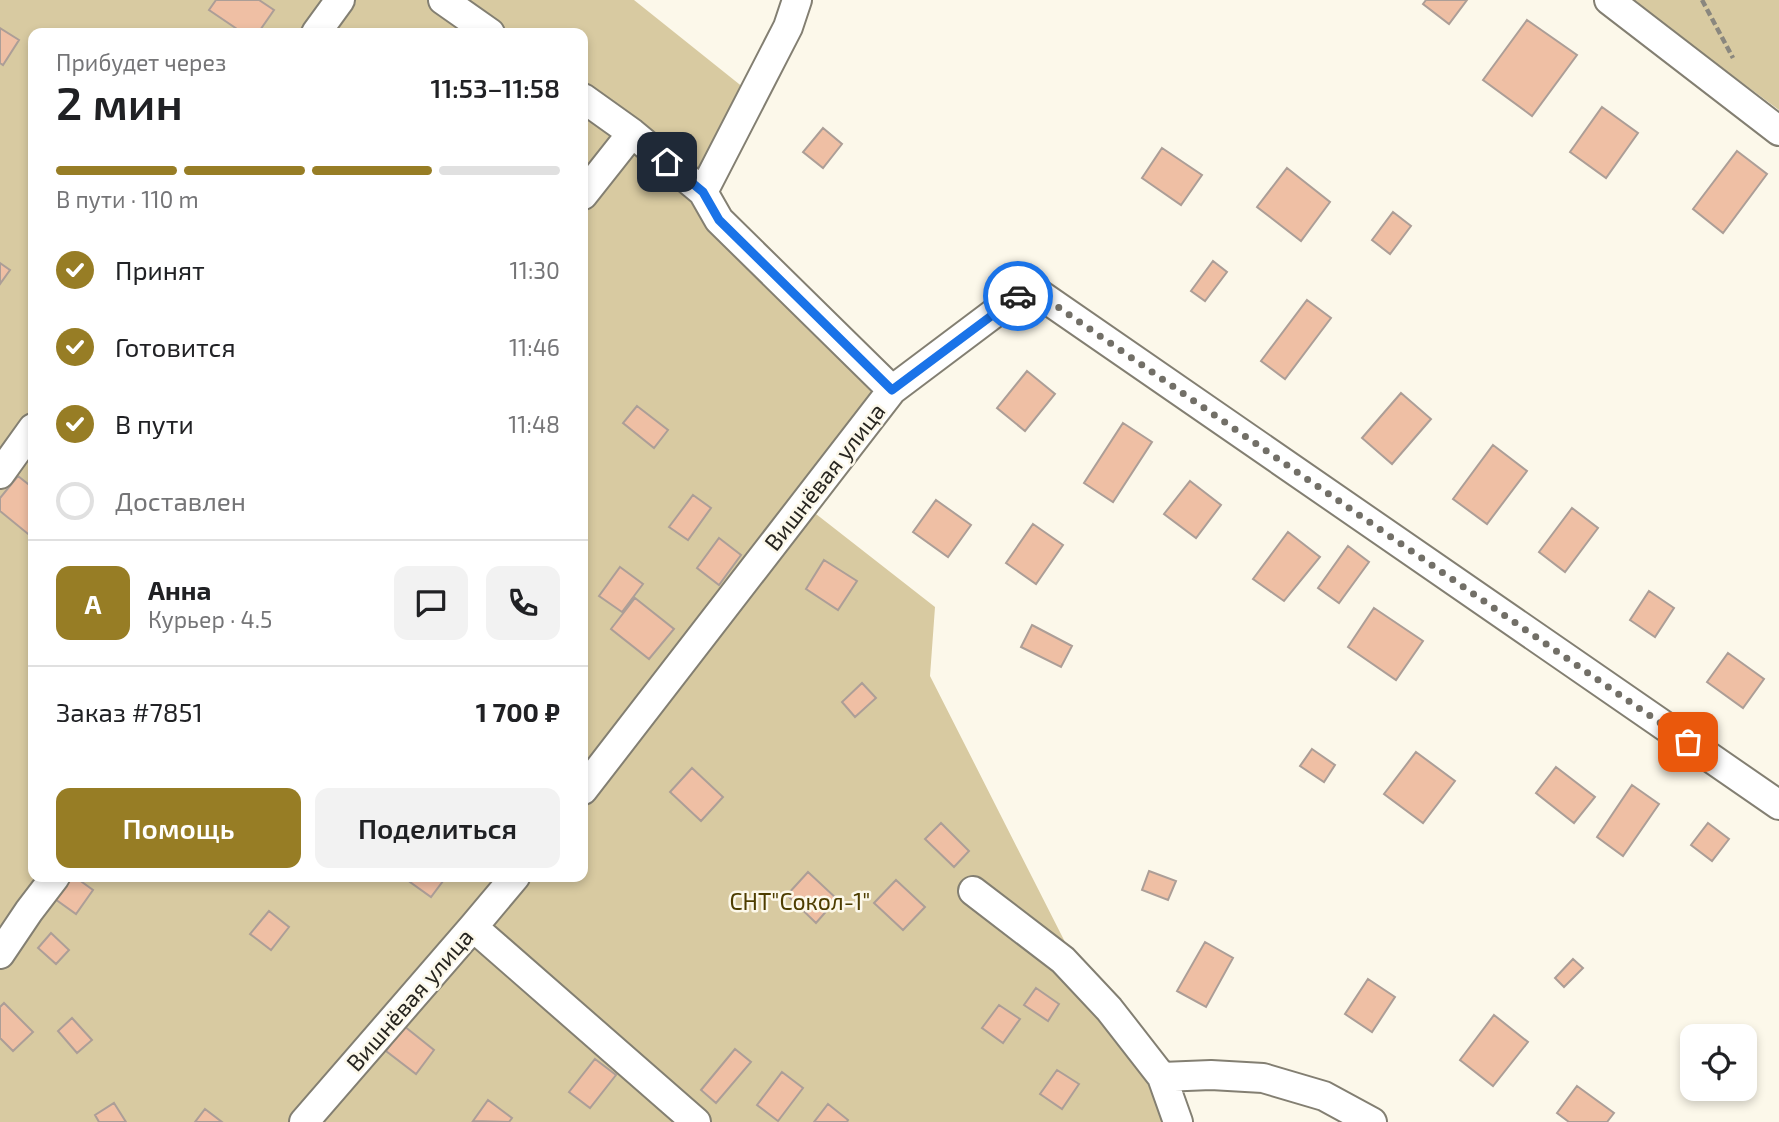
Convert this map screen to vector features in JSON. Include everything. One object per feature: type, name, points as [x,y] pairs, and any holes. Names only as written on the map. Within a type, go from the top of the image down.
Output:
[{"type":"street","points":[[320,28],[340,0]]},
{"type":"street","points":[[443,0],[483,28]]},
{"type":"street","points":[[703,192],[788,27],[797,0]]},
{"type":"street","points":[[1609,0],[1779,131]]},
{"type":"street","points":[[588,102],[632,133],[703,192],[719,220],[892,390]]},
{"type":"street","points":[[588,189],[632,133]]},
{"type":"street","name":"Вишнёвая улица","points":[[588,784],[892,390],[1029,287],[1779,805]]},
{"type":"street","points":[[0,474],[28,435]]},
{"type":"street","points":[[0,954],[51,882]]},
{"type":"street","name":"Вишнёвая улица","points":[[304,1122],[511,882]]},
{"type":"street","points":[[973,891],[1063,960],[1109,1009],[1162,1077],[1178,1122]]},
{"type":"street","points":[[473,928],[696,1122]]},
{"type":"street","points":[[1162,1077],[1263,1078],[1324,1096],[1372,1122]]},
{"type":"green space","name":"СНТ\"Сокол-1\"","points":[[0,0],[634,0],[744,88],[711,158],[724,227],[901,399],[816,514],[935,607],[930,676],[1098,1007],[1187,1122],[0,1122]]},
{"type":"green space","points":[[1630,0],[1779,0],[1779,110],[1644,10]]},
{"type":"building","points":[[216,0],[259,0],[274,10],[261,28],[236,28],[209,10]]},
{"type":"building","points":[[1426,0],[1467,0],[1449,24],[1423,4]]},
{"type":"building","points":[[1527,20],[1577,55],[1532,116],[1483,80]]},
{"type":"building","points":[[0,28],[19,40],[3,65],[0,63]]},
{"type":"building","points":[[1602,107],[1638,133],[1606,178],[1570,152]]},
{"type":"building","points":[[823,128],[842,144],[823,168],[803,152]]},
{"type":"building","points":[[1162,148],[1202,175],[1181,205],[1142,178]]},
{"type":"building","points":[[1737,151],[1767,174],[1723,233],[1693,209]]},
{"type":"building","points":[[1287,168],[1330,202],[1301,241],[1257,207]]},
{"type":"building","points":[[1393,212],[1411,226],[1390,254],[1372,240]]},
{"type":"building","points":[[1213,261],[1227,272],[1205,301],[1191,291]]},
{"type":"building","points":[[0,263],[10,270],[0,284]]},
{"type":"building","points":[[1307,300],[1331,318],[1285,379],[1261,361]]},
{"type":"building","points":[[1027,371],[1055,394],[1025,431],[997,408]]},
{"type":"building","points":[[1401,393],[1431,419],[1392,464],[1362,438]]},
{"type":"building","points":[[637,406],[668,430],[654,448],[623,423]]},
{"type":"building","points":[[1123,423],[1152,442],[1113,502],[1084,483]]},
{"type":"building","points":[[1493,445],[1527,471],[1487,524],[1453,499]]},
{"type":"building","points":[[18,476],[28,484],[28,534],[0,511],[0,498]]},
{"type":"building","points":[[1190,481],[1221,505],[1196,538],[1164,514]]},
{"type":"building","points":[[693,495],[711,508],[688,540],[669,527]]},
{"type":"building","points":[[936,500],[971,525],[948,557],[913,532]]},
{"type":"building","points":[[1572,508],[1598,528],[1565,572],[1539,552]]},
{"type":"building","points":[[1033,524],[1063,545],[1036,584],[1006,563]]},
{"type":"building","points":[[1288,532],[1320,557],[1284,601],[1253,579]]},
{"type":"building","points":[[719,538],[741,555],[719,585],[697,568]]},
{"type":"building","points":[[1348,546],[1369,562],[1339,603],[1318,588]]},
{"type":"building","points":[[824,560],[857,581],[838,610],[806,589]]},
{"type":"building","points":[[620,567],[643,584],[622,612],[599,596]]},
{"type":"building","points":[[1649,591],[1674,608],[1655,637],[1630,620]]},
{"type":"building","points":[[635,598],[674,629],[649,659],[611,629]]},
{"type":"building","points":[[1374,608],[1423,641],[1396,680],[1348,647]]},
{"type":"building","points":[[1032,625],[1072,646],[1061,667],[1021,647]]},
{"type":"building","points":[[1728,653],[1764,679],[1743,708],[1707,682]]},
{"type":"building","points":[[862,683],[876,698],[855,717],[842,702]]},
{"type":"building","points":[[1312,749],[1335,765],[1324,782],[1300,766]]},
{"type":"building","points":[[1416,752],[1455,781],[1423,823],[1384,794]]},
{"type":"building","points":[[1556,767],[1595,797],[1574,823],[1536,793]]},
{"type":"building","points":[[692,768],[723,797],[701,821],[670,792]]},
{"type":"building","points":[[1632,785],[1659,804],[1623,856],[1597,837]]},
{"type":"building","points":[[941,823],[969,851],[954,867],[925,839]]},
{"type":"building","points":[[1708,823],[1729,839],[1712,861],[1691,845]]},
{"type":"building","points":[[1149,871],[1176,881],[1168,900],[1142,890]]},
{"type":"building","points":[[808,872],[837,899],[816,923],[787,895]]},
{"type":"building","points":[[896,880],[925,907],[903,930],[874,903]]},
{"type":"building","points":[[67,882],[82,882],[93,890],[76,914],[55,899]]},
{"type":"building","points":[[410,882],[442,882],[431,897]]},
{"type":"building","points":[[269,911],[289,927],[271,950],[250,934]]},
{"type":"building","points":[[51,933],[69,950],[56,964],[38,948]]},
{"type":"building","points":[[1205,942],[1233,958],[1206,1007],[1177,991]]},
{"type":"building","points":[[1573,959],[1583,968],[1564,987],[1555,978]]},
{"type":"building","points":[[1368,979],[1395,997],[1372,1032],[1345,1014]]},
{"type":"building","points":[[1036,988],[1059,1004],[1048,1021],[1024,1005]]},
{"type":"building","points":[[4,1003],[33,1032],[13,1051],[0,1038],[0,1007]]},
{"type":"building","points":[[999,1005],[1020,1019],[1003,1043],[982,1028]]},
{"type":"building","points":[[1494,1015],[1528,1042],[1493,1086],[1460,1060]]},
{"type":"building","points":[[72,1018],[92,1040],[77,1053],[58,1031]]},
{"type":"building","points":[[404,1026],[434,1050],[416,1074],[386,1051]]},
{"type":"building","points":[[735,1049],[751,1062],[716,1103],[701,1090]]},
{"type":"building","points":[[595,1059],[616,1075],[590,1108],[569,1092]]},
{"type":"building","points":[[1057,1070],[1079,1084],[1062,1109],[1040,1094]]},
{"type":"building","points":[[782,1072],[803,1088],[778,1121],[757,1105]]},
{"type":"building","points":[[1577,1086],[1614,1113],[1607,1122],[1569,1122],[1557,1113]]},
{"type":"building","points":[[488,1100],[512,1118],[509,1122],[473,1121]]},
{"type":"building","points":[[114,1103],[126,1122],[99,1122],[95,1115]]},
{"type":"building","points":[[828,1104],[848,1120],[847,1122],[814,1122]]},
{"type":"building","points":[[205,1109],[222,1122],[195,1122]]},
{"type":"way so far","points":[[1018,296],[1029,287],[1688,742]]},
{"type":"route","points":[[667,162],[703,192],[719,220],[892,390],[1018,296]]}]
